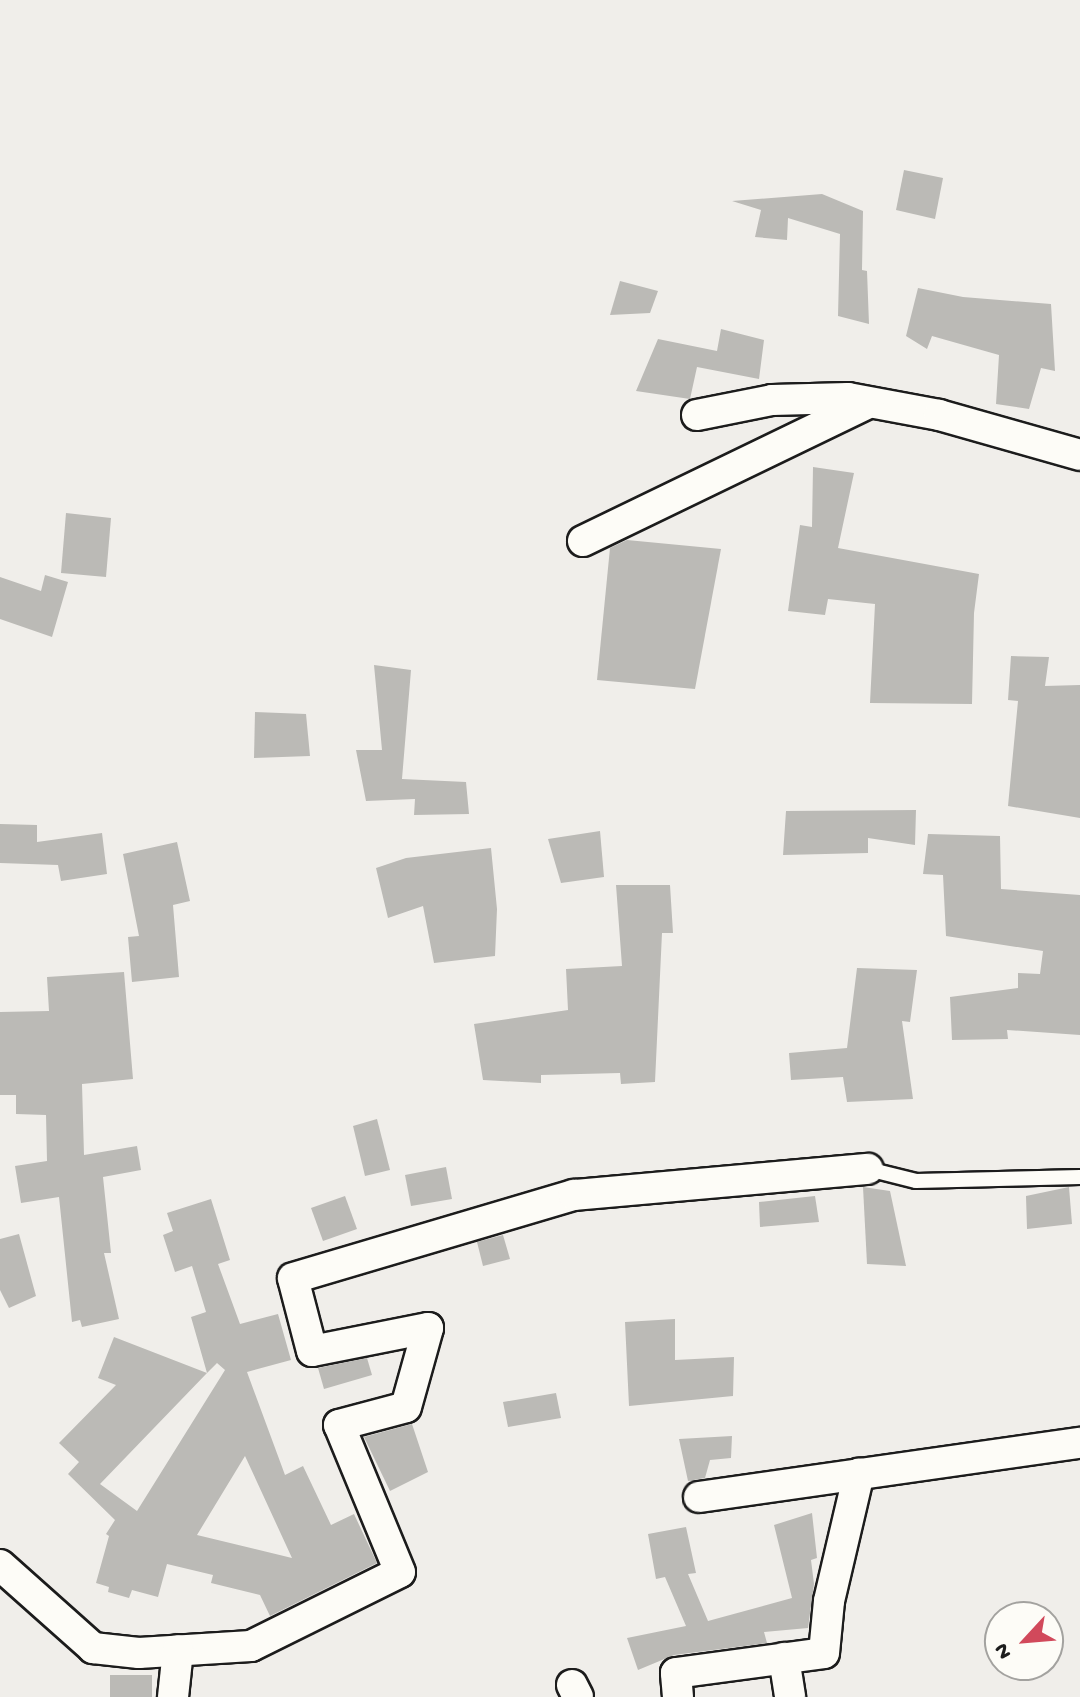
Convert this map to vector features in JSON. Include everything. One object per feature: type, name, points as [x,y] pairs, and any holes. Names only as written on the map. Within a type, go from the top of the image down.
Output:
[{"type":"street","points":[[697,415],[772,400],[848,398],[939,415],[1080,455]]},
{"type":"street","points":[[583,541],[870,402]]},
{"type":"street","points":[[0,1565],[93,1648],[113,1652],[251,1646],[400,1572],[339,1425],[406,1407],[428,1328],[312,1351],[293,1278],[574,1195],[868,1169]]},
{"type":"street","points":[[699,1497],[1080,1443]]},
{"type":"street","points":[[678,1697],[676,1673],[824,1653],[829,1601],[859,1473]]},
{"type":"street","points":[[173,1697],[178,1650]]},
{"type":"street","points":[[784,1658],[790,1697]]},
{"type":"lane","points":[[868,1169],[916,1181],[1080,1177]]},
{"type":"building","points":[[904,170],[943,178],[935,219],[896,210]]},
{"type":"building","points":[[822,194],[863,211],[862,270],[867,271],[869,324],[838,316],[840,234],[788,218],[787,240],[755,237],[761,210],[732,201]]},
{"type":"building","points":[[620,281],[658,291],[650,313],[610,315]]},
{"type":"building","points":[[918,288],[963,297],[1051,304],[1055,371],[1041,368],[1029,409],[996,404],[999,355],[932,336],[927,349],[906,336]]},
{"type":"building","points":[[721,329],[764,340],[759,379],[697,367],[690,399],[636,391],[658,339],[717,351]]},
{"type":"building","points":[[813,467],[854,473],[838,548],[979,574],[974,613],[972,704],[870,703],[875,604],[828,599],[825,615],[788,611],[800,525],[812,527]]},
{"type":"building","points":[[66,513],[111,518],[106,577],[61,573]]},
{"type":"building","points":[[627,540],[721,549],[695,689],[597,680],[610,548]]},
{"type":"building","points":[[45,575],[68,582],[52,637],[0,619],[0,577],[41,591]]},
{"type":"building","points":[[1011,656],[1049,657],[1045,686],[1080,685],[1080,818],[1008,806],[1018,701],[1008,700]]},
{"type":"building","points":[[374,665],[411,670],[402,779],[466,782],[469,814],[414,815],[415,799],[366,801],[356,750],[382,750]]},
{"type":"building","points":[[255,712],[306,714],[310,756],[254,758]]},
{"type":"building","points":[[916,810],[915,845],[868,838],[868,853],[783,855],[786,811]]},
{"type":"building","points":[[0,824],[37,825],[37,842],[102,833],[107,874],[61,881],[58,865],[0,863]]},
{"type":"building","points":[[600,831],[604,877],[561,883],[548,839]]},
{"type":"building","points":[[928,834],[1000,836],[1001,889],[1080,895],[1080,1035],[1007,1030],[1008,1039],[952,1040],[950,997],[1018,988],[1018,973],[1040,974],[1043,951],[946,936],[943,875],[923,874]]},
{"type":"building","points":[[177,842],[190,901],[173,905],[179,977],[132,982],[128,937],[139,936],[123,854]]},
{"type":"building","points":[[491,848],[497,909],[495,956],[434,963],[423,906],[388,918],[376,868],[406,858]]},
{"type":"building","points":[[616,885],[670,885],[673,933],[662,933],[655,1082],[621,1084],[620,1073],[541,1075],[541,1083],[483,1080],[474,1024],[568,1010],[566,969],[622,966]]},
{"type":"building","points":[[857,968],[917,970],[910,1022],[902,1021],[913,1099],[847,1102],[843,1077],[791,1080],[789,1053],[847,1048]]},
{"type":"building","points":[[124,972],[133,1079],[82,1084],[84,1155],[137,1146],[141,1170],[103,1177],[111,1253],[104,1253],[119,1319],[82,1327],[80,1320],[72,1322],[59,1197],[21,1203],[15,1166],[47,1161],[46,1115],[16,1114],[16,1095],[0,1095],[0,1012],[49,1011],[47,977]]},
{"type":"building","points":[[377,1119],[390,1170],[365,1176],[353,1126]]},
{"type":"building","points":[[446,1167],[452,1199],[411,1206],[405,1175]]},
{"type":"building","points":[[863,1187],[890,1191],[906,1266],[867,1264]]},
{"type":"building","points":[[1069,1187],[1072,1224],[1027,1229],[1026,1196]]},
{"type":"building","points":[[345,1196],[357,1229],[323,1241],[311,1208]]},
{"type":"building","points":[[815,1196],[819,1222],[760,1227],[759,1202]]},
{"type":"building","points":[[211,1199],[230,1260],[218,1264],[240,1324],[278,1314],[291,1360],[247,1372],[285,1475],[303,1466],[331,1525],[354,1514],[377,1563],[270,1616],[260,1595],[211,1583],[213,1575],[167,1564],[158,1597],[132,1590],[129,1598],[108,1592],[109,1587],[96,1583],[109,1536],[106,1534],[115,1520],[68,1474],[79,1462],[59,1443],[116,1385],[98,1378],[114,1337],[207,1373],[191,1317],[206,1312],[192,1266],[175,1272],[163,1235],[173,1231],[167,1213]],"holes":[[[217,1363],[225,1370],[137,1511],[100,1484]],[[245,1456],[292,1558],[197,1535]]]},
{"type":"building","points":[[19,1234],[36,1296],[9,1308],[0,1290],[0,1239]]},
{"type":"building","points":[[503,1235],[510,1259],[483,1266],[477,1242]]},
{"type":"building","points":[[675,1319],[675,1360],[734,1357],[733,1396],[629,1406],[625,1322]]},
{"type":"building","points":[[367,1358],[372,1375],[324,1389],[318,1368]]},
{"type":"building","points":[[556,1393],[561,1418],[508,1427],[503,1402]]},
{"type":"building","points":[[412,1424],[428,1472],[390,1491],[364,1437]]},
{"type":"building","points":[[732,1436],[731,1458],[710,1460],[705,1478],[688,1481],[679,1439]]},
{"type":"building","points":[[812,1513],[817,1558],[811,1560],[814,1584],[808,1628],[764,1632],[767,1643],[674,1655],[638,1670],[627,1638],[686,1626],[665,1577],[656,1579],[648,1534],[686,1527],[696,1573],[688,1574],[708,1621],[792,1598],[774,1525]]},
{"type":"building","points":[[110,1675],[152,1675],[152,1697],[110,1697]]}]
